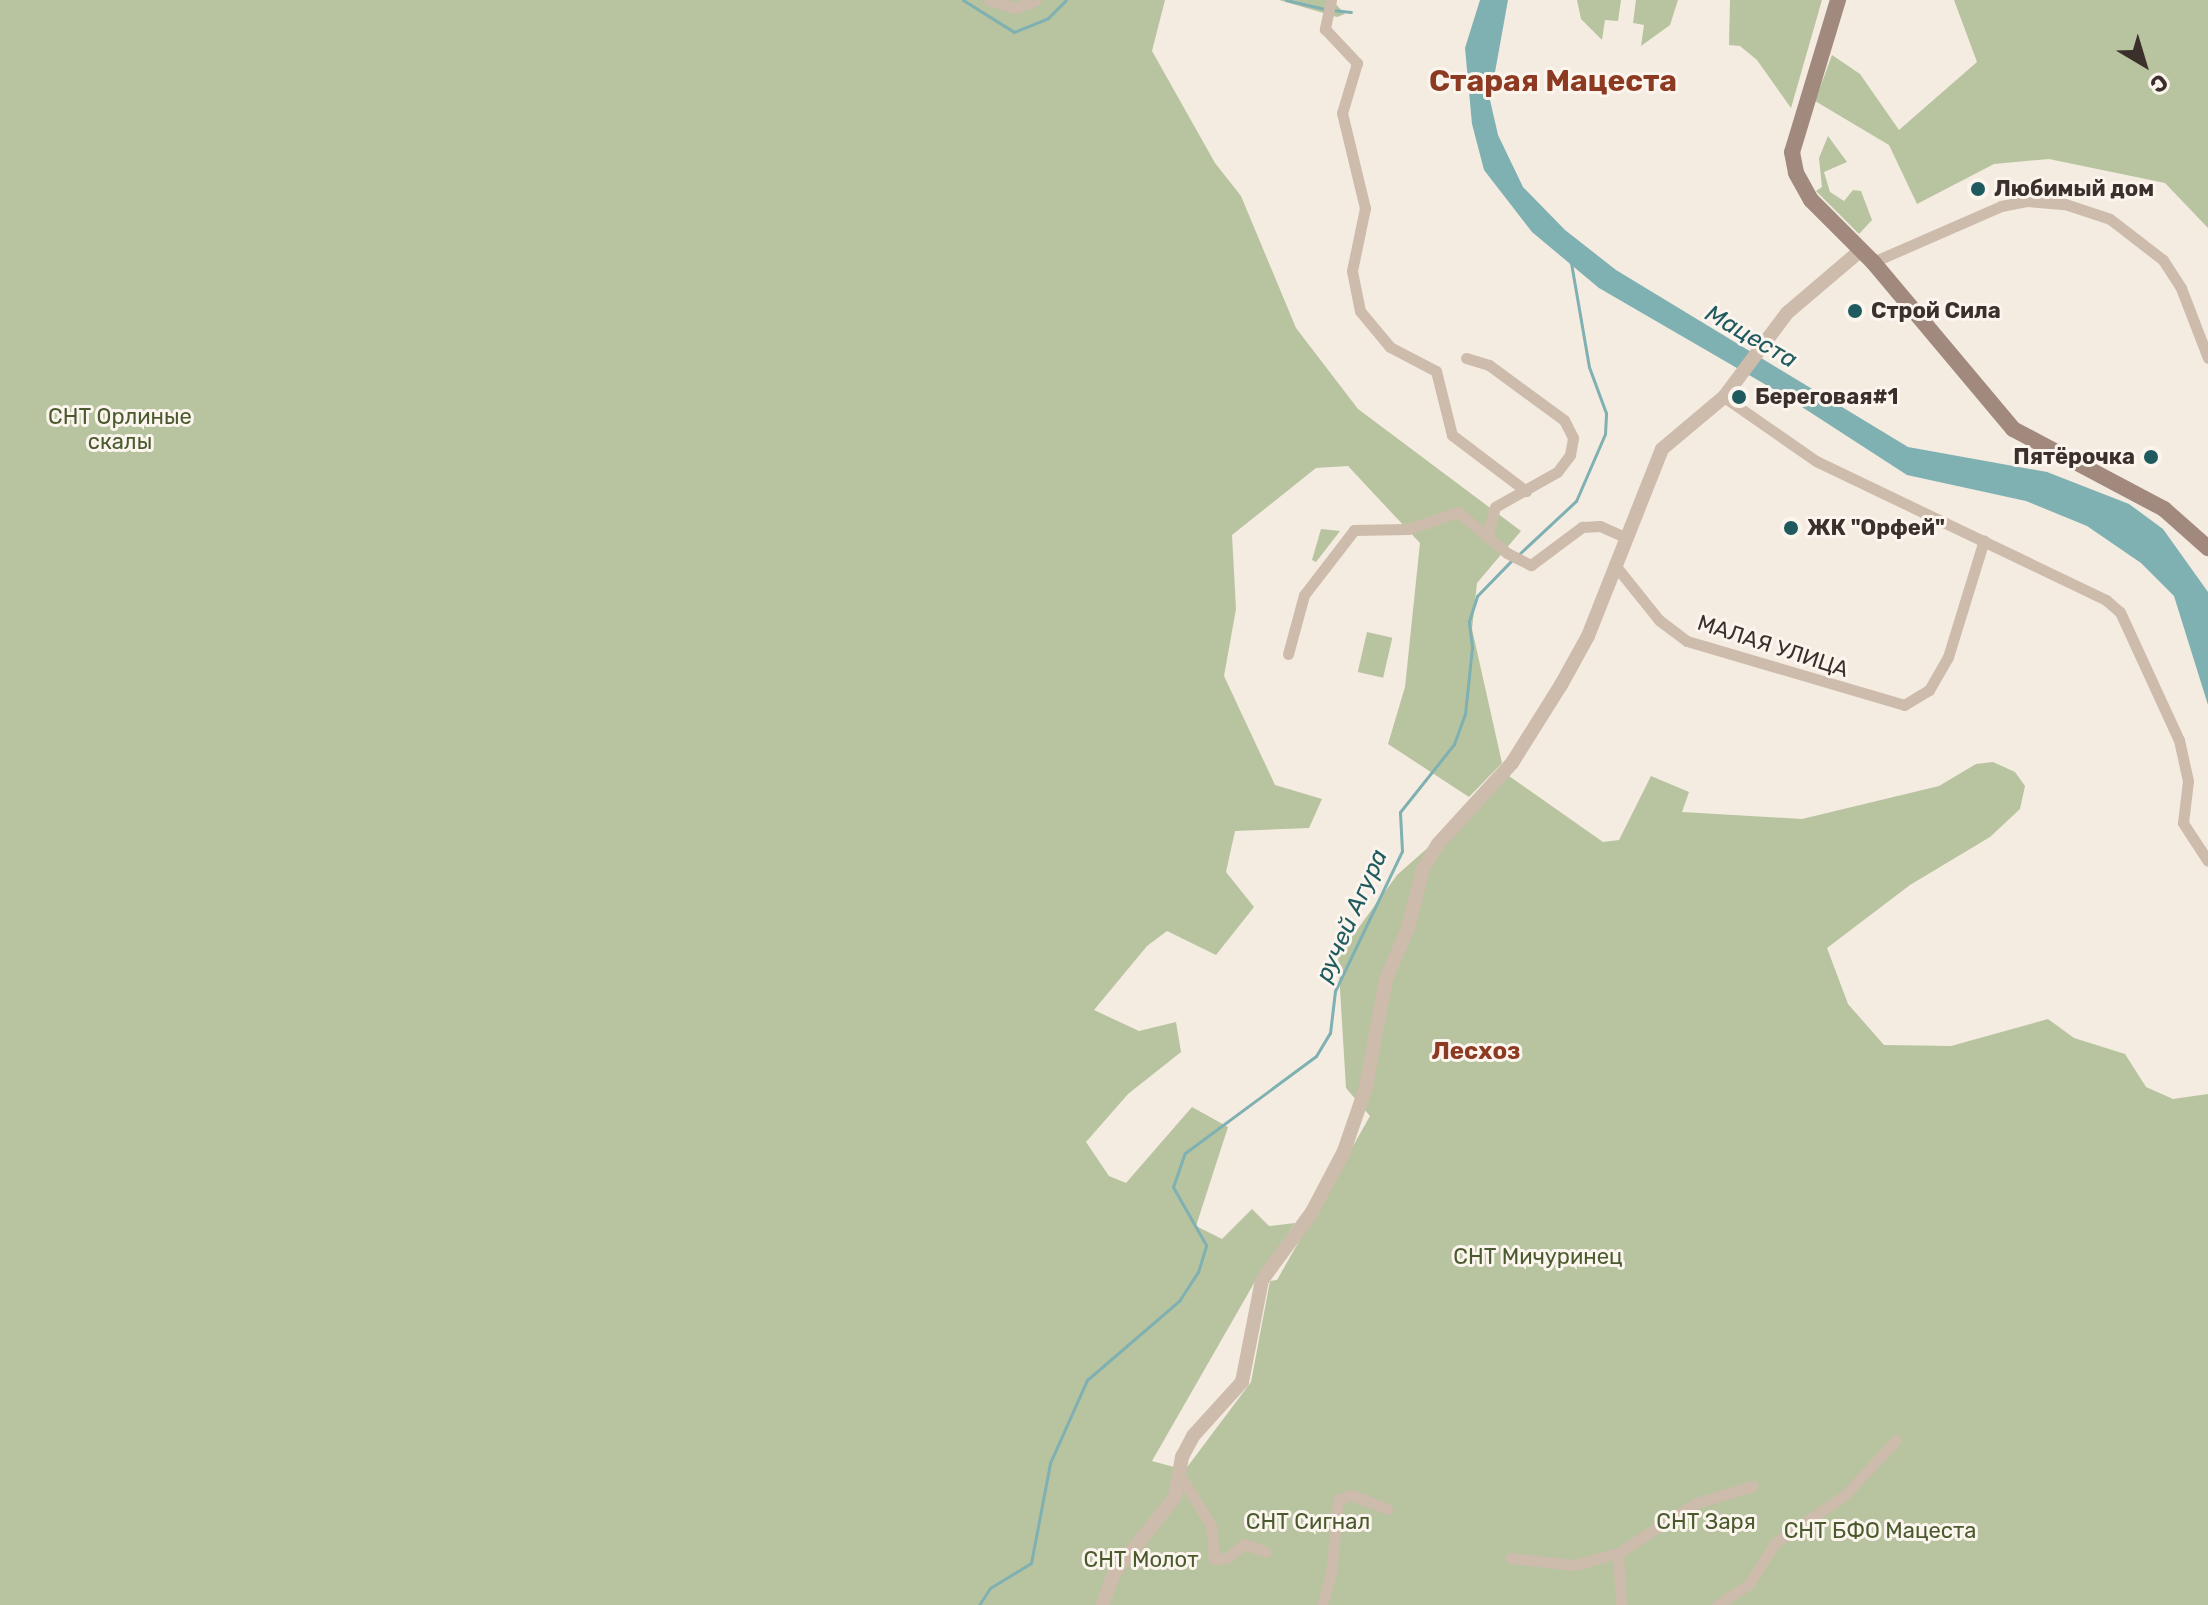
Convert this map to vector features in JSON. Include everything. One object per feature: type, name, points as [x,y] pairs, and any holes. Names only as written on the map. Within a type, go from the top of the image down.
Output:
[{"type":"main road","points":[[1838,0],[1792,152],[1796,173],[1811,200],[1867,256],[2013,429],[2164,509],[2208,548]]},
{"type":"street","points":[[989,0],[1015,8],[1036,0]]},
{"type":"street","points":[[1344,0],[1330,0],[1325,29],[1357,63],[1342,113],[1365,208],[1352,271],[1360,311],[1390,347],[1436,371],[1446,421],[1457,439],[1526,491]]},
{"type":"street","points":[[1102,1605],[1114,1573],[1175,1497],[1181,1477],[1182,1457],[1193,1436],[1247,1371],[1262,1280],[1312,1212],[1344,1151],[1366,1087],[1386,979],[1408,928],[1423,869],[1539,722],[1588,636],[1662,449],[1724,397],[1771,332],[1867,256],[2001,206],[2027,201],[2065,204],[2119,224],[2163,260],[2181,288],[2208,358]]},
{"type":"street","points":[[1466,358],[1489,365],[1570,429],[1572,448],[1564,465],[1526,491],[1495,507],[1488,534]]},
{"type":"street","points":[[1724,397],[1816,461],[2106,600],[2120,612],[2179,740],[2188,781],[2183,823],[2208,861]]},
{"type":"street","points":[[1288,654],[1304,595],[1354,530],[1408,529],[1448,512],[1465,515],[1507,553],[1521,562],[1539,563],[1565,536],[1582,527],[1600,526],[1625,537]]},
{"type":"street","name":"МАЛАЯ УЛИЦА","points":[[1614,564],[1659,620],[1687,641],[1904,705],[1929,690],[1948,657],[1984,540]]},
{"type":"street","points":[[1717,1605],[1749,1584],[1775,1543],[1845,1495],[1896,1440]]},
{"type":"street","points":[[1181,1477],[1211,1525],[1214,1559],[1227,1558],[1244,1544],[1266,1552]]},
{"type":"street","points":[[1510,1558],[1575,1565],[1618,1553],[1696,1503],[1753,1486]]},
{"type":"street","points":[[1322,1605],[1331,1574],[1338,1500],[1351,1495],[1387,1509]]},
{"type":"street","points":[[1618,1553],[1621,1605]]},
{"type":"green space","points":[[0,0],[1165,0],[1152,51],[1215,163],[1241,196],[1296,328],[1358,409],[1521,531],[1477,583],[1472,629],[1502,763],[1469,797],[1388,744],[1405,687],[1420,543],[1348,466],[1316,468],[1232,535],[1236,609],[1224,676],[1275,785],[1322,799],[1309,828],[1235,831],[1226,872],[1254,907],[1216,955],[1167,931],[1147,946],[1094,1010],[1139,1031],[1176,1022],[1181,1052],[1128,1094],[1086,1142],[1109,1176],[1126,1183],[1192,1107],[1228,1127],[1196,1226],[1222,1239],[1252,1209],[1269,1226],[1295,1223],[1257,1278],[1152,1461],[1185,1470],[1251,1382],[1270,1281],[1277,1280],[1370,1116],[1346,1088],[1338,956],[1397,875],[1509,776],[1603,842],[1619,840],[1651,776],[1689,792],[1682,812],[1802,819],[1939,786],[1976,764],[1993,762],[2015,772],[2025,786],[2020,809],[1990,837],[1910,885],[1827,948],[1848,1004],[1884,1045],[1951,1046],[2048,1019],[2074,1038],[2125,1054],[2146,1087],[2173,1099],[2208,1094],[2208,1605],[0,1605]]},
{"type":"green space","points":[[1279,0],[1332,0],[1345,14],[1337,17]]},
{"type":"green space","points":[[1577,0],[1621,0],[1618,21],[1605,20],[1602,40],[1581,19]]},
{"type":"green space","points":[[1636,0],[1678,0],[1670,25],[1641,46],[1644,25],[1633,23]]},
{"type":"green space","points":[[1730,0],[1822,0],[1791,108],[1757,60],[1740,46],[1729,45]]},
{"type":"green space","points":[[1954,0],[2208,0],[2208,228],[2165,183],[2049,159],[1994,164],[1917,204],[1889,145],[1815,101],[1832,55],[1860,74],[1899,130],[1977,62]]},
{"type":"green space","points":[[1828,136],[1847,162],[1824,172],[1830,192],[1844,201],[1853,190],[1861,191],[1872,220],[1859,234],[1816,191],[1822,187],[1819,158]]},
{"type":"green space","points":[[1321,529],[1340,531],[1316,562],[1312,560]]},
{"type":"green space","points":[[1367,632],[1392,638],[1383,678],[1358,672]]},
{"type":"water","points":[[1480,0],[1508,0],[1490,100],[1498,135],[1523,187],[1565,230],[1616,270],[1908,447],[2047,472],[2129,504],[2163,529],[2208,592],[2208,705],[2174,596],[2141,563],[2087,526],[2026,501],[1907,475],[1785,396],[1599,288],[1532,232],[1484,170],[1472,124],[1465,48]]},
{"type":"waterway","points":[[963,0],[1014,32],[1048,18],[1066,0]]},
{"type":"waterway","points":[[1286,0],[1325,9]]},
{"type":"waterway","points":[[1332,10],[1351,12]]},
{"type":"waterway","name":"ручей Агура","points":[[1518,555],[1576,501],[1605,434],[1606,413],[1589,367],[1571,263]]},
{"type":"waterway","name":"ручей Агура","points":[[979,1605],[990,1588],[1031,1563],[1050,1463],[1087,1380],[1179,1301],[1198,1272],[1206,1245],[1173,1187],[1185,1153],[1316,1056],[1330,1033],[1335,991],[1402,851],[1400,812],[1454,744],[1465,714],[1472,647],[1469,621],[1477,596],[1512,560]]},
{"type":"place","name":"Любимый дом","points":[[1978,189]]},
{"type":"place","name":"Строй Сила","points":[[1855,311]]},
{"type":"place","name":"Береговая#1","points":[[1739,397]]},
{"type":"place","name":"Пятёрочка","points":[[2151,457]]},
{"type":"place","name":"ЖК \"Орфей\"","points":[[1791,528]]},
{"type":"district","name":"Старая Мацеста","points":[[1553,81]]},
{"type":"district","name":"Лесхоз","points":[[1476,1052]]},
{"type":"water label","name":"Мацеста","points":[[1751,337]]},
{"type":"park label","name":"СНТ Орлиные скалы","points":[[120,428]]},
{"type":"park label","name":"СНТ Мичуринец","points":[[1538,1257]]},
{"type":"park label","name":"СНТ Сигнал","points":[[1308,1522]]},
{"type":"park label","name":"СНТ Заря","points":[[1706,1522]]},
{"type":"park label","name":"СНТ БФО Мацеста","points":[[1880,1531]]},
{"type":"park label","name":"СНТ Молот","points":[[1141,1560]]}]
